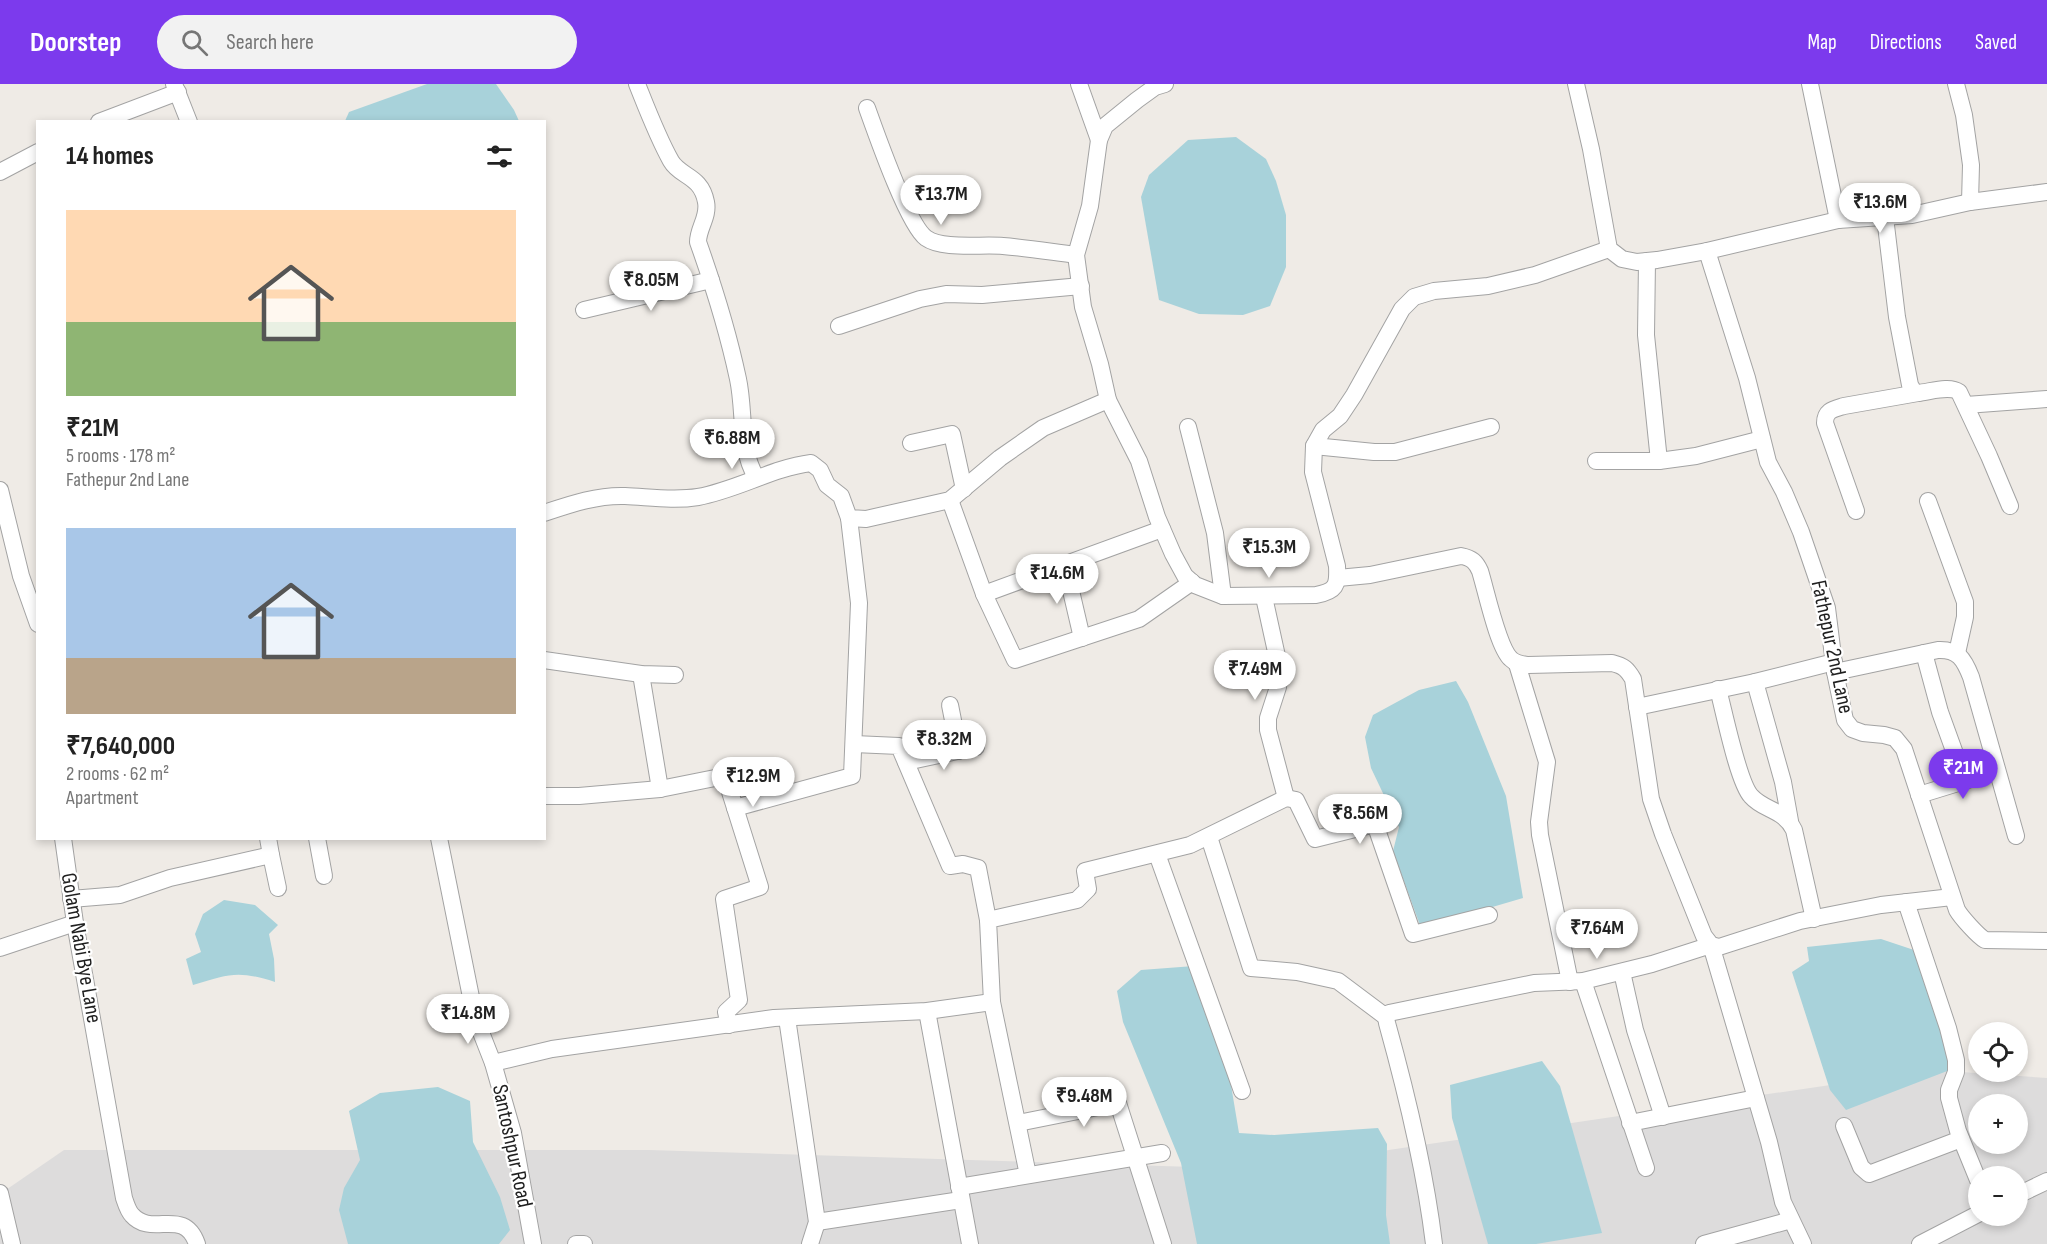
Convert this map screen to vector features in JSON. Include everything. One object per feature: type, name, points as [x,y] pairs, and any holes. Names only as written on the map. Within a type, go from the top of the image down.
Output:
[{"type":"street","points":[[637,84],[672,163],[692,177],[706,200],[707,213],[699,233],[699,242],[739,381],[749,465],[756,477]]},
{"type":"street","points":[[1079,84],[1098,140]]},
{"type":"street","points":[[1165,84],[1155,87],[1105,126],[1098,140],[1089,206],[1076,255],[1083,307],[1108,400],[1139,461],[1162,529],[1185,576],[1195,585],[1223,596],[1264,597],[1329,592],[1335,587],[1338,578],[1337,566],[1313,472],[1314,446],[1323,430],[1340,416],[1402,309],[1414,297],[1434,291],[1488,286],[1535,275],[1609,249]]},
{"type":"street","points":[[1576,84],[1591,149],[1609,249],[1622,259],[1647,261],[1707,251],[1838,220],[1912,215],[1970,202],[2047,192]]},
{"type":"street","points":[[1810,84],[1838,220]]},
{"type":"street","points":[[1956,84],[1964,115],[1971,165],[1970,202]]},
{"type":"street","points":[[104,120],[176,88],[188,120]]},
{"type":"street","points":[[867,108],[887,161],[916,226],[928,239],[935,243],[1001,246],[1076,255]]},
{"type":"street","points":[[0,172],[36,153]]},
{"type":"street","points":[[1885,217],[1900,336],[1910,385],[1914,392],[1918,393]]},
{"type":"street","name":"Fathepur 2nd Lane","points":[[1707,251],[1747,378],[1768,462],[1784,492],[1816,570],[1827,608],[1834,667],[1845,720],[1852,729],[1863,733],[1895,738],[1904,749],[1952,897],[1962,919],[1968,922],[1985,940],[2047,941]]},
{"type":"street","points":[[1647,261],[1646,334],[1659,461]]},
{"type":"street","points":[[584,310],[711,280]]},
{"type":"street","points":[[839,326],[920,299],[946,294],[982,295],[1081,286]]},
{"type":"street","points":[[1856,511],[1825,423],[1827,412],[1844,406],[1955,389],[1966,405],[2010,506]]},
{"type":"street","points":[[1966,405],[2047,399]]},
{"type":"street","points":[[849,518],[866,519],[950,500],[1000,458],[1043,428],[1108,400]]},
{"type":"street","points":[[1188,427],[1215,533],[1223,596]]},
{"type":"street","points":[[1314,446],[1330,449],[1395,452],[1491,427]]},
{"type":"street","points":[[911,443],[952,434],[963,489]]},
{"type":"street","points":[[1596,461],[1659,461],[1696,456],[1762,439]]},
{"type":"street","points":[[546,512],[593,498],[624,496],[668,500],[698,497],[735,487],[756,477],[811,462],[820,470],[827,485],[841,496],[849,518],[859,603],[852,776],[735,808]]},
{"type":"street","points":[[0,490],[21,576],[36,617]]},
{"type":"street","points":[[950,500],[984,594],[1014,660],[1139,619],[1192,582]]},
{"type":"street","points":[[1929,501],[1965,602],[1965,617],[1957,653]]},
{"type":"street","points":[[984,594],[1162,529]]},
{"type":"street","points":[[1338,578],[1370,575],[1461,556],[1469,557],[1476,563],[1506,654],[1517,664],[1547,762],[1540,815],[1540,835],[1577,982],[1646,1168]]},
{"type":"street","points":[[1065,565],[1082,638]]},
{"type":"street","points":[[1264,597],[1280,670],[1278,687],[1268,718],[1268,730],[1286,798]]},
{"type":"street","points":[[1637,707],[1834,667],[1945,650],[1957,653],[1965,663],[1971,677],[2016,836]]},
{"type":"street","points":[[1924,653],[1940,711],[1965,781]]},
{"type":"street","points":[[546,660],[641,674],[675,675]]},
{"type":"street","points":[[1517,664],[1612,663],[1628,670],[1633,679],[1651,799],[1704,936],[1711,945],[1756,1098],[1783,1202],[1803,1244]]},
{"type":"street","points":[[641,674],[660,789]]},
{"type":"street","points":[[1755,682],[1783,782],[1814,919]]},
{"type":"street","points":[[1718,689],[1734,750],[1750,795],[1790,821]]},
{"type":"street","points":[[950,705],[959,751]]},
{"type":"street","points":[[854,744],[899,746],[950,866],[963,864],[978,868],[988,920],[992,1002],[1028,1174]]},
{"type":"street","points":[[906,762],[976,747]]},
{"type":"street","points":[[1919,795],[1997,771]]},
{"type":"street","points":[[546,796],[579,796],[660,789],[725,776],[760,887],[724,899],[739,1000],[726,1012],[729,1024]]},
{"type":"street","points":[[988,920],[1077,900],[1088,889],[1085,871],[1190,845],[1286,798],[1296,800],[1314,838],[1375,824],[1413,934],[1489,915]]},
{"type":"street","points":[[1209,837],[1251,968],[1297,972],[1338,981],[1386,1017],[1405,1088],[1429,1207],[1434,1244]]},
{"type":"street","name":"Golam Nabi Bye Lane","points":[[63,840],[75,923],[124,1198],[130,1214],[138,1220],[150,1224],[181,1224],[191,1230],[196,1244]]},
{"type":"street","points":[[317,840],[324,876]]},
{"type":"street","name":"Santoshpur Road","points":[[439,840],[475,1017],[494,1063],[513,1133],[533,1244]]},
{"type":"street","points":[[71,899],[120,895],[269,847],[278,888]]},
{"type":"street","points":[[1158,854],[1242,1091]]},
{"type":"street","points":[[1386,1017],[1389,1013],[1517,986],[1547,981],[1577,982],[1623,972],[1711,945],[1719,947],[1814,919],[1881,905],[1952,897]]},
{"type":"street","points":[[1906,902],[1948,1028],[1956,1060],[1956,1072],[1949,1090],[1949,1098],[1961,1139],[1972,1166]]},
{"type":"street","points":[[0,948],[75,923]]},
{"type":"street","points":[[1623,972],[1635,1030],[1663,1117]]},
{"type":"street","points":[[494,1063],[552,1049],[729,1024],[787,1018],[927,1011],[992,1002]]},
{"type":"street","points":[[927,1011],[970,1244]]},
{"type":"street","points":[[787,1018],[817,1222],[810,1244]]},
{"type":"street","points":[[1630,1123],[1756,1098]]},
{"type":"street","points":[[1018,1123],[1118,1103],[1163,1244]]},
{"type":"street","points":[[1844,1126],[1861,1167],[1869,1174],[1961,1139]]},
{"type":"street","points":[[817,1222],[960,1193],[1028,1174],[1162,1153]]},
{"type":"street","points":[[2028,1190],[2047,1181]]},
{"type":"street","points":[[0,1192],[12,1244]]},
{"type":"street","points":[[1920,1244],[1968,1219]]},
{"type":"street","points":[[1713,1243],[1791,1220]]},
{"type":"street","points":[[576,1244],[584,1244]]},
{"type":"shaded area","points":[[1932,1070],[1968,1073],[1968,1082],[2028,1082],[2028,1077],[2047,1078],[2047,1244],[0,1244],[0,1194],[64,1150],[649,1150],[1259,1169]]},
{"type":"water","points":[[427,84],[496,84],[519,120],[345,120],[349,112]]},
{"type":"water","points":[[1236,137],[1266,159],[1276,181],[1286,215],[1286,267],[1270,306],[1243,315],[1199,314],[1159,300],[1141,197],[1149,175],[1188,140]]},
{"type":"water","points":[[1456,681],[1468,702],[1506,796],[1523,898],[1421,928],[1393,851],[1399,827],[1371,768],[1365,737],[1373,715],[1419,690]]},
{"type":"water","points":[[224,900],[255,905],[278,925],[269,934],[274,959],[275,982],[251,976],[234,975],[193,985],[186,959],[201,952],[195,934],[203,914]]},
{"type":"water","points":[[1881,939],[1917,951],[1955,1068],[1846,1110],[1830,1090],[1792,972],[1809,961],[1807,947]]},
{"type":"water","points":[[1194,966],[1223,1037],[1239,1133],[1274,1135],[1378,1128],[1387,1144],[1386,1215],[1390,1244],[1197,1244],[1181,1163],[1123,1022],[1117,991],[1141,970]]},
{"type":"water","points":[[1542,1061],[1560,1086],[1602,1233],[1536,1244],[1488,1244],[1452,1118],[1450,1085]]},
{"type":"water","points":[[438,1087],[470,1101],[473,1142],[500,1197],[510,1230],[499,1244],[348,1244],[339,1210],[344,1188],[360,1160],[349,1111],[380,1093]]}]
